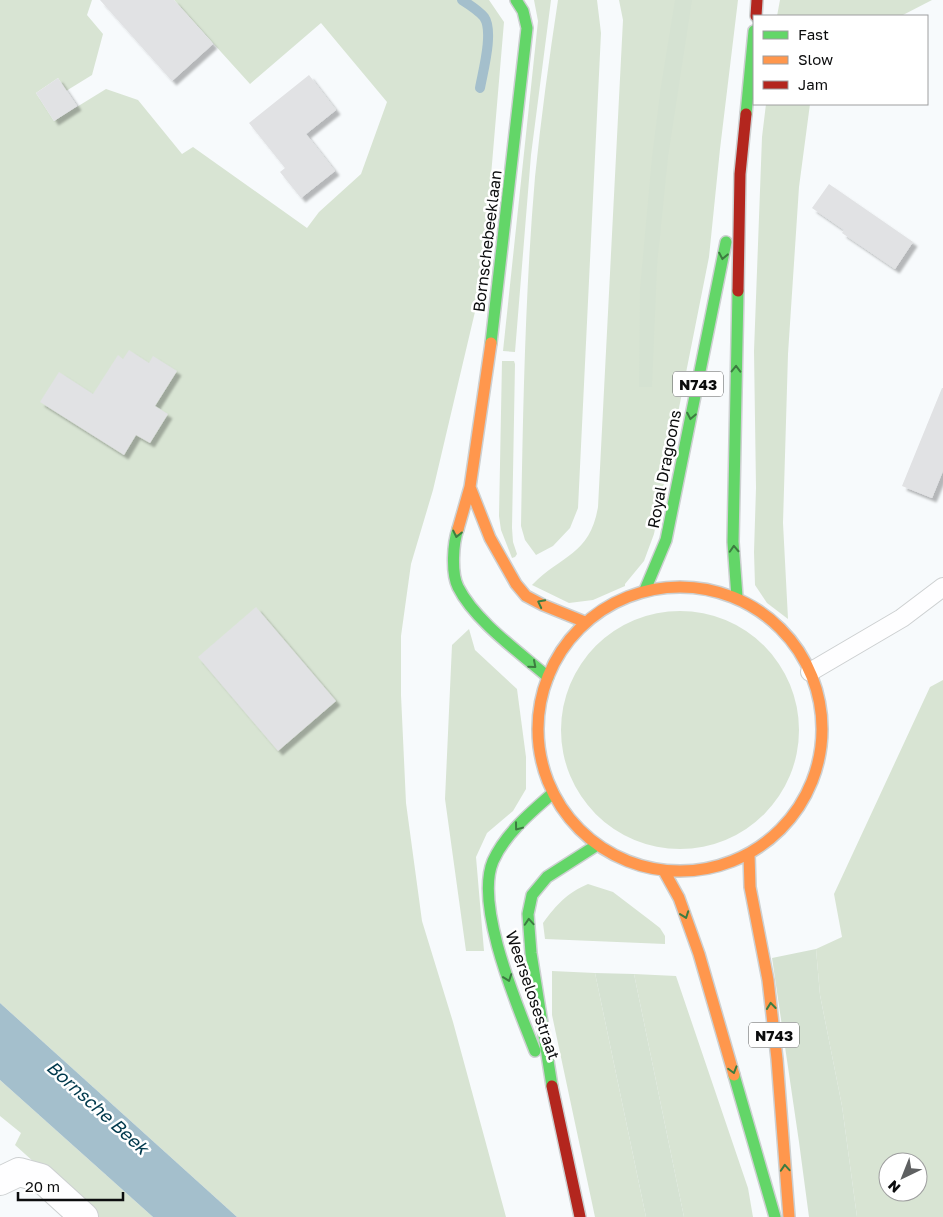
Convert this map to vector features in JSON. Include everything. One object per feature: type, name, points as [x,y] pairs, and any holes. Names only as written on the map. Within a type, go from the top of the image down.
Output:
[{"type":"main road","name":"Bornschebeeklaan","points":[[516,0],[523,11],[527,28],[496,305],[470,487],[455,538],[454,562],[457,585],[472,608],[505,641],[548,677]]},
{"type":"main road","points":[[756,15],[757,0]]},
{"type":"main road","name":"Royal Dragoons","points":[[737,597],[733,542],[740,174],[753,41]]},
{"type":"main road","name":"Royal Dragoons","points":[[646,590],[666,540],[740,174]]},
{"type":"main road","name":"Bornschebeeklaan","points":[[470,487],[490,538],[516,584],[526,596],[585,622]]},
{"type":"main road","points":[[689,586],[714,590],[737,597],[777,623],[800,651],[810,672],[822,711],[823,743],[817,771],[805,799],[787,824],[765,844],[727,864],[690,871],[664,870],[644,867],[614,855],[582,833],[570,819],[553,794],[543,767],[538,743],[538,718],[544,686],[555,660],[570,638],[585,622],[596,613],[629,595],[660,587],[689,586]]},
{"type":"main road","name":"Weerselosestraat","points":[[553,794],[524,819],[496,856],[490,870],[489,886],[492,918],[500,958],[556,1108]]},
{"type":"main road","name":"Weerselosestraat","points":[[580,1217],[556,1108],[532,953],[528,914],[532,895],[547,876],[597,845]]},
{"type":"main road","name":"N743","points":[[749,854],[750,887],[769,988],[777,1059],[789,1217]]},
{"type":"main road","name":"N743","points":[[664,870],[679,898],[699,954],[775,1217]]},
{"type":"street","points":[[0,1181],[19,1172],[41,1178],[84,1217]]},
{"type":"lane","points":[[810,672],[902,618],[943,587]]},
{"type":"green space","points":[[0,0],[92,0],[87,15],[103,34],[92,75],[66,91],[58,78],[36,93],[54,121],[106,89],[138,100],[182,154],[193,147],[307,228],[319,212],[361,174],[387,102],[321,23],[250,84],[174,0],[489,0],[504,22],[482,282],[433,490],[411,564],[401,636],[401,695],[406,803],[422,921],[453,1022],[506,1217],[237,1217],[0,1003]]},
{"type":"green space","points":[[534,0],[551,0],[531,155],[515,352],[503,351],[538,21]]},
{"type":"green space","points":[[558,0],[597,0],[601,33],[578,508],[570,528],[553,546],[536,555],[525,540],[521,526],[527,308],[535,177]]},
{"type":"green space","points":[[619,0],[738,0],[709,257],[654,534],[644,561],[625,586],[593,600],[569,603],[532,585],[581,545],[594,523],[598,507],[623,20]]},
{"type":"green space","points":[[675,0],[692,0],[668,157],[657,266],[652,387],[639,387],[640,289],[652,157]]},
{"type":"green space","points":[[780,0],[932,0],[903,15],[777,15]]},
{"type":"green space","points":[[766,105],[810,105],[799,187],[788,354],[783,523],[788,619],[767,603],[755,585],[754,351],[762,137]]},
{"type":"green space","points":[[502,361],[514,361],[515,364],[512,528],[513,542],[517,554],[512,558],[501,530],[499,516]]},
{"type":"green space","points":[[668,611],[692,611],[715,616],[736,625],[756,638],[772,654],[785,674],[794,695],[799,718],[797,753],[790,776],[772,806],[756,822],[736,835],[715,844],[692,849],[668,849],[645,844],[624,835],[604,822],[588,806],[575,786],[566,765],[561,742],[561,718],[566,695],[575,674],[588,654],[604,638],[624,625],[645,616]]},
{"type":"green space","points":[[469,629],[475,650],[517,689],[526,757],[526,789],[513,811],[487,833],[476,857],[484,951],[466,951],[445,799],[452,645]]},
{"type":"green space","points":[[943,680],[943,1217],[857,1217],[842,1106],[820,995],[816,949],[842,937],[834,894],[930,687]]},
{"type":"green space","points":[[588,884],[613,892],[660,928],[665,936],[665,944],[545,939],[543,923],[548,916],[568,895]]},
{"type":"green space","points":[[816,949],[820,995],[842,1106],[857,1217],[809,1217],[772,958]]},
{"type":"green space","points":[[552,971],[595,973],[646,1217],[595,1217],[552,1015]]},
{"type":"green space","points":[[595,973],[634,974],[684,1217],[646,1217]]},
{"type":"green space","points":[[634,974],[676,976],[748,1188],[753,1217],[684,1217]]},
{"type":"green space","points":[[0,1080],[153,1217],[95,1217],[15,1145],[21,1133],[0,1116]]},
{"type":"water","name":"Bornsche Beek","points":[[0,1003],[237,1217],[153,1217],[0,1080]]},
{"type":"building","points":[[100,0],[174,0],[213,44],[172,81]]},
{"type":"building","points":[[309,75],[336,110],[306,134],[335,171],[301,198],[280,172],[285,168],[249,123]]},
{"type":"building","points":[[58,78],[77,106],[54,121],[36,93]]},
{"type":"building","points":[[829,184],[913,242],[895,269],[842,233],[844,230],[812,208]]},
{"type":"building","points":[[129,350],[149,363],[153,356],[177,371],[155,406],[168,414],[150,443],[136,435],[124,455],[40,402],[59,372],[93,394],[118,355],[123,359]]},
{"type":"building","points":[[942,388],[943,471],[932,498],[902,486]]},
{"type":"building","points":[[256,607],[336,701],[278,751],[198,657]]},
{"type":"waterway","points":[[462,0],[479,12],[487,23],[487,51],[480,88]]},
{"type":"traffic: fast","points":[[491,343],[527,28],[523,11],[516,0]]},
{"type":"traffic: fast","points":[[746,114],[753,41]]},
{"type":"traffic: fast","points":[[645,590],[666,540],[726,242]]},
{"type":"traffic: fast","points":[[737,597],[733,542],[738,291]]},
{"type":"traffic: fast","points":[[458,529],[454,550],[454,574],[458,587],[475,612],[486,624],[548,677]]},
{"type":"traffic: fast","points":[[535,1051],[500,956],[489,903],[489,880],[493,861],[504,842],[519,824],[553,793]]},
{"type":"traffic: fast","points":[[552,1086],[531,953],[528,914],[532,895],[547,877],[597,845]]},
{"type":"traffic: fast","points":[[734,1075],[775,1217]]},
{"type":"traffic: slow","points":[[458,529],[470,487],[491,343]]},
{"type":"traffic: slow","points":[[470,487],[490,538],[516,584],[526,596],[585,622]]},
{"type":"traffic: slow","points":[[694,587],[708,589],[747,603],[781,628],[806,662],[812,675],[820,701],[822,729],[820,757],[812,783],[806,796],[781,830],[747,855],[734,861],[708,869],[666,871],[652,869],[613,855],[579,830],[554,796],[548,783],[540,757],[538,715],[540,701],[554,662],[579,628],[613,603],[626,597],[652,589],[694,587]]},
{"type":"traffic: slow","points":[[749,854],[750,887],[768,980],[777,1059],[789,1217]]},
{"type":"traffic: slow","points":[[664,871],[679,898],[699,954],[734,1075]]},
{"type":"traffic: jam","points":[[756,15],[757,0]]},
{"type":"traffic: jam","points":[[738,291],[740,174],[746,114]]},
{"type":"traffic: jam","points":[[552,1086],[580,1217]]}]
